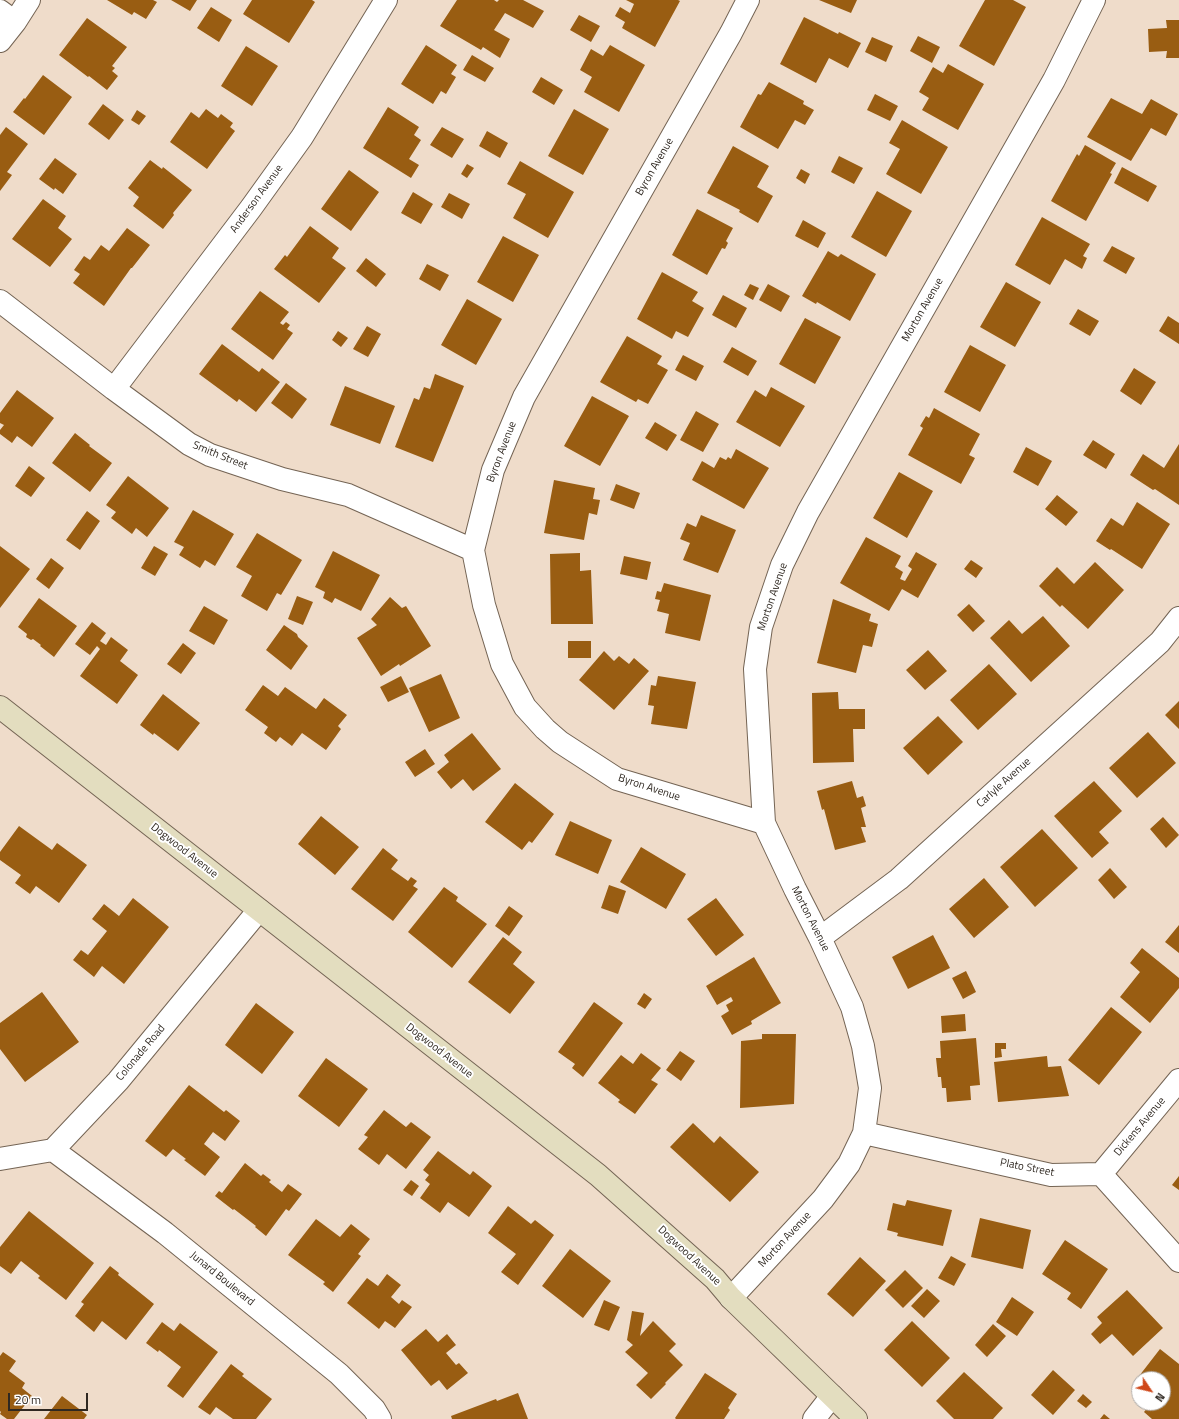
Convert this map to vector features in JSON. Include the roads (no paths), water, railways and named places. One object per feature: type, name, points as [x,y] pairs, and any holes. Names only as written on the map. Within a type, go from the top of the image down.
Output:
[{"type":"street","points":[[0,41],[7,17],[29,0]]},
{"type":"street","name":"Anderson Avenue","points":[[114,390],[251,208],[302,137],[386,0]]},
{"type":"street","name":"Byron Avenue","points":[[748,0],[524,397],[493,470],[473,550],[484,605],[502,664],[525,707],[545,729],[560,742],[617,779],[764,823]]},
{"type":"street","name":"Morton Avenue","points":[[731,1298],[823,1199],[849,1164],[864,1133],[870,1088],[863,1046],[852,1007],[764,823],[755,669],[761,627],[782,565],[808,512],[1054,80],[1094,0]]},
{"type":"street","name":"Smith Street","points":[[0,301],[114,390],[189,444],[210,455],[282,479],[348,495],[473,550]]},
{"type":"street","name":"Carlyle Avenue","points":[[820,938],[899,879],[1160,642],[1179,618]]},
{"type":"street","name":"Dogwood Avenue","points":[[0,707],[598,1175],[715,1278],[731,1298],[856,1419]]},
{"type":"street","name":"Colonade Road","points":[[53,1150],[118,1081],[259,910]]},
{"type":"street","name":"Dickens Avenue","points":[[1101,1174],[1179,1080]]},
{"type":"street","name":"Plato Street","points":[[864,1133],[1051,1175],[1101,1174]]},
{"type":"street","points":[[0,1159],[53,1150]]},
{"type":"street","name":"Junard Boulevard","points":[[53,1150],[165,1233],[333,1369],[374,1409],[380,1419]]},
{"type":"street","points":[[1101,1174],[1179,1261]]},
{"type":"street","points":[[814,1419],[832,1396]]}]
